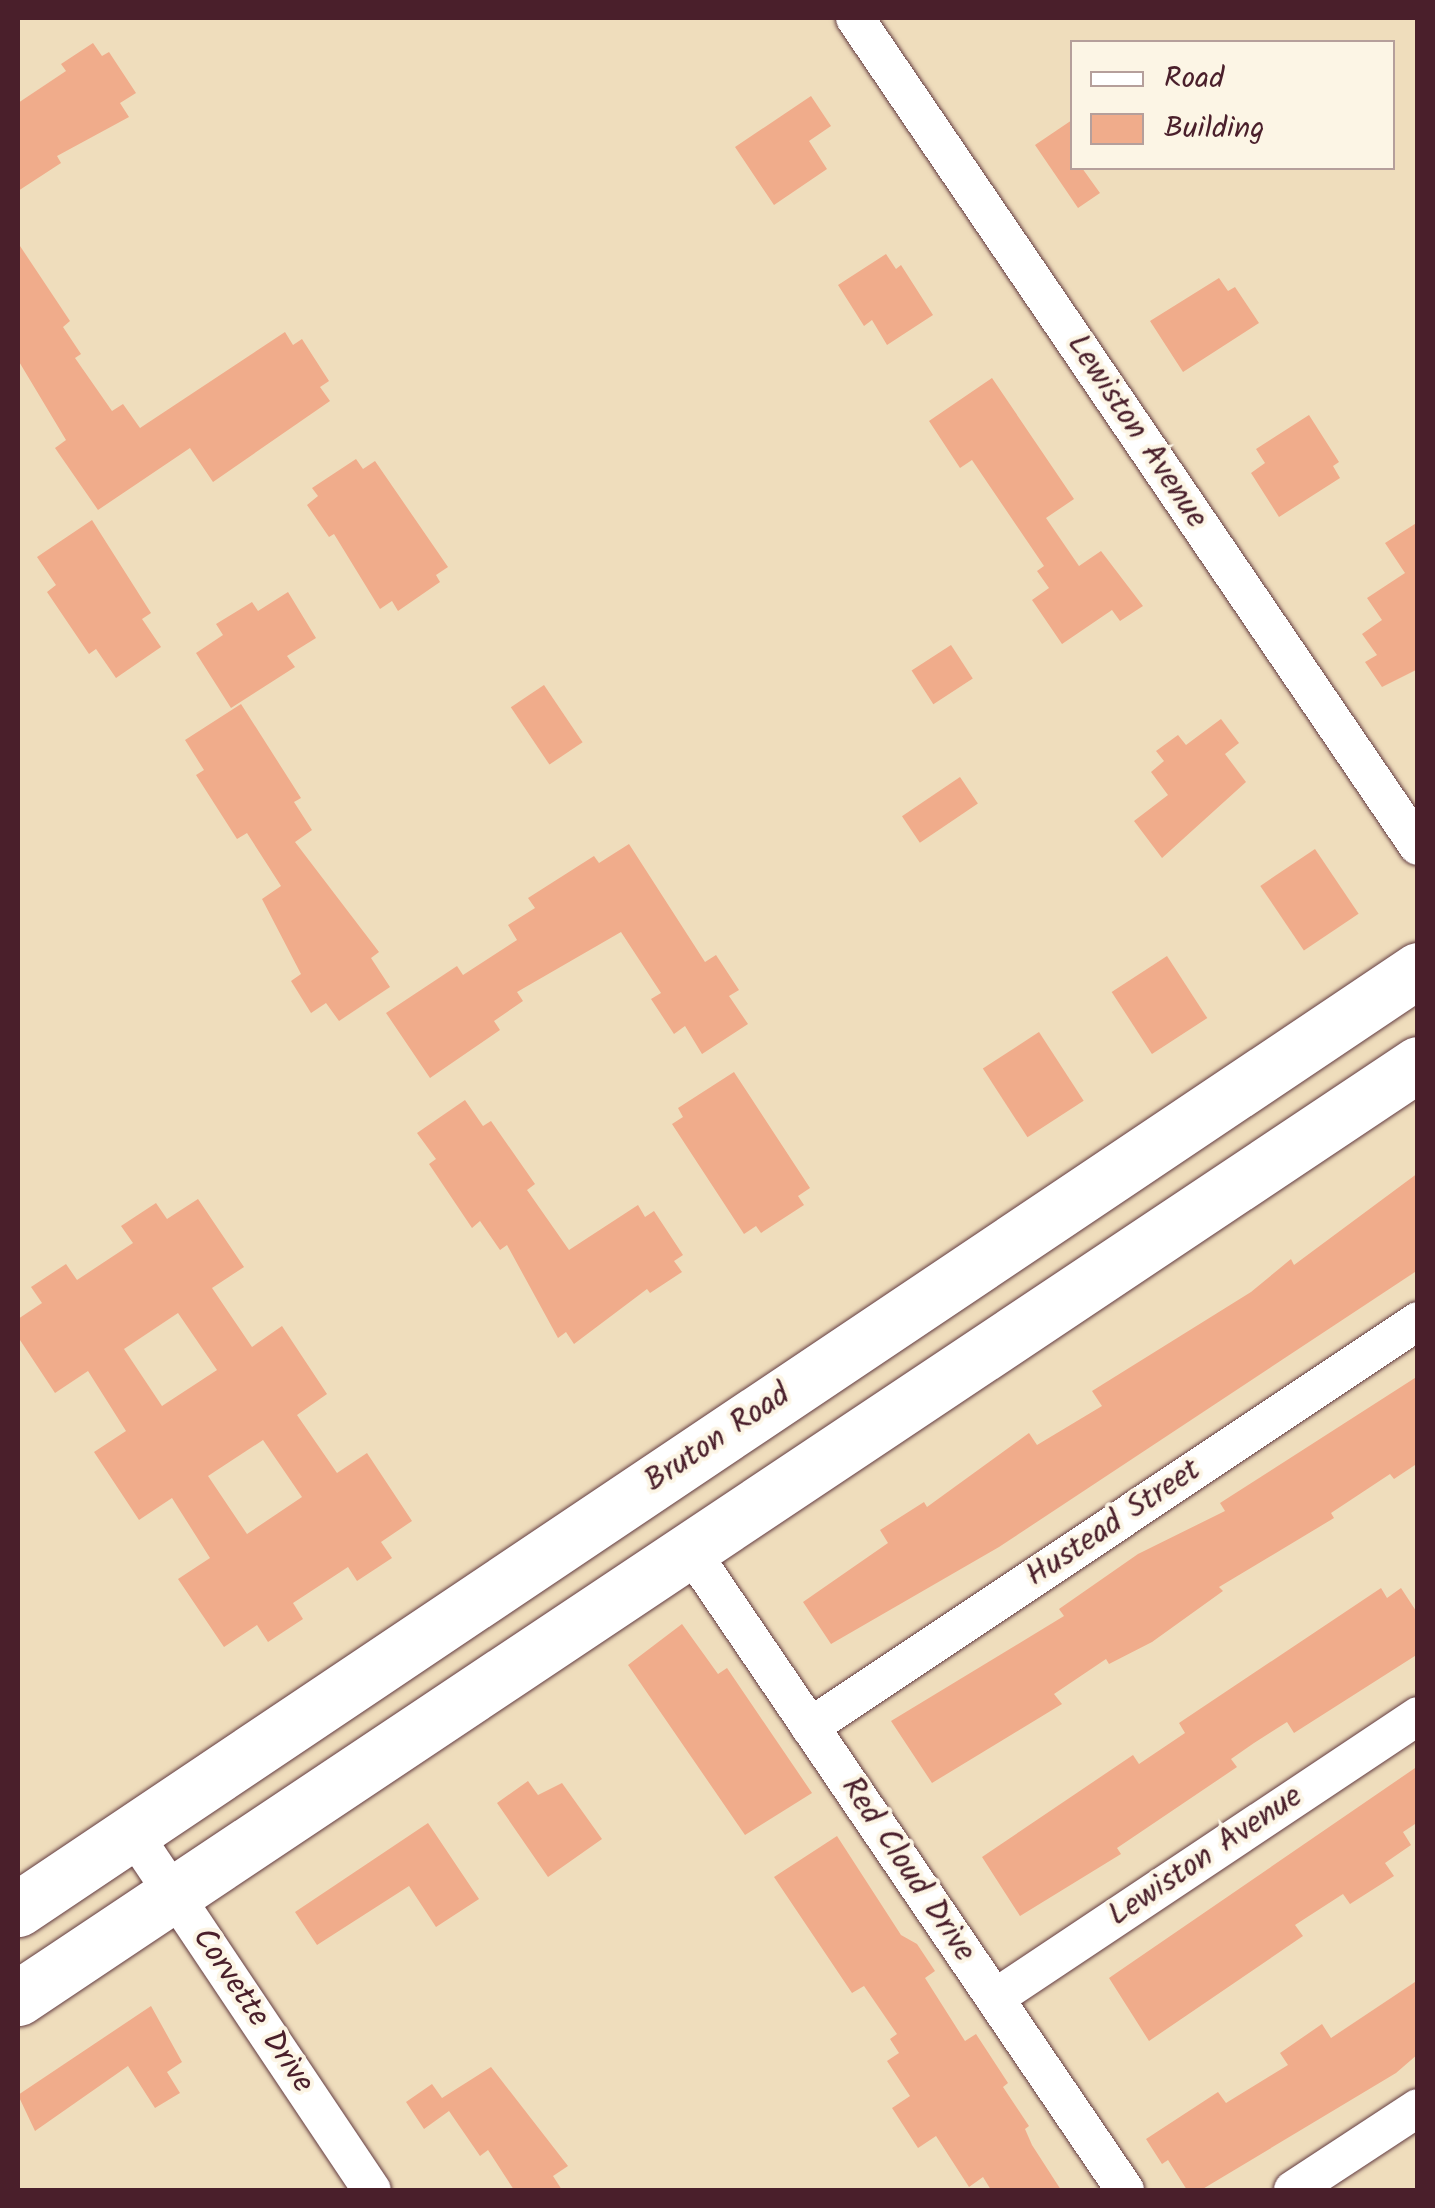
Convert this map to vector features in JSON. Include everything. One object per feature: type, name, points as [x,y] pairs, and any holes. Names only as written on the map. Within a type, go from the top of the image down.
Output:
[{"type":"main road","name":"Bruton Road","points":[[18,1909],[1418,970]]},
{"type":"main road","points":[[18,1998],[1418,1064]]},
{"type":"main road","points":[[1011,1242],[1056,1305]]},
{"type":"main road","points":[[646,1487],[690,1550]]},
{"type":"main road","points":[[511,1578],[555,1639]]},
{"type":"street","name":"Lewiston Avenue","points":[[855,18],[1418,846]]},
{"type":"street","name":"Hustead Street","points":[[810,1727],[1418,1322]]},
{"type":"street","name":"Red Cloud Drive","points":[[690,1550],[1125,2190]]},
{"type":"street","name":"Lewiston Avenue","points":[[995,1998],[1418,1716]]},
{"type":"street","name":"Corvette Drive","points":[[132,1832],[372,2190]]},
{"type":"street","points":[[1294,2190],[1418,2108]]},
{"type":"building","points":[[93,43],[102,56],[109,52],[136,93],[120,103],[129,117],[57,156],[61,163],[18,191],[18,103],[66,71],[61,64]]},
{"type":"building","points":[[811,96],[831,126],[809,141],[827,169],[774,205],[735,147]]},
{"type":"building","points":[[1070,121],[1070,170],[1083,170],[1100,193],[1078,208],[1035,145]]},
{"type":"building","points":[[18,243],[70,321],[63,327],[81,354],[75,358],[112,411],[123,404],[140,428],[285,332],[293,345],[302,339],[329,381],[320,387],[330,401],[213,482],[190,448],[98,510],[55,448],[66,440],[18,360]]},
{"type":"building","points":[[886,254],[896,269],[901,265],[933,315],[887,345],[872,320],[864,326],[838,285]]},
{"type":"building","points":[[1219,278],[1228,291],[1235,287],[1259,323],[1183,372],[1150,321]]},
{"type":"building","points":[[992,378],[1074,499],[1046,518],[1079,566],[1101,551],[1143,606],[1120,621],[1112,610],[1062,644],[1032,600],[1049,588],[1037,571],[1044,566],[972,460],[960,468],[929,421]]},
{"type":"building","points":[[1309,415],[1339,462],[1333,466],[1340,478],[1279,517],[1251,473],[1265,463],[1256,449]]},
{"type":"building","points":[[356,459],[363,469],[375,461],[448,567],[436,575],[440,582],[398,611],[392,601],[380,609],[334,534],[329,537],[307,505],[318,496],[312,488]]},
{"type":"building","points":[[92,520],[151,613],[142,619],[161,647],[116,678],[96,649],[89,654],[47,592],[56,585],[37,557]]},
{"type":"building","points":[[1418,522],[1418,669],[1382,687],[1365,662],[1377,655],[1362,634],[1382,620],[1367,598],[1405,573],[1385,543]]},
{"type":"building","points":[[288,592],[316,638],[287,656],[295,667],[231,708],[196,653],[223,635],[216,624],[252,602],[258,611]]},
{"type":"building","points":[[951,645],[973,679],[933,704],[912,671]]},
{"type":"building","points":[[544,685],[583,742],[549,765],[511,707]]},
{"type":"building","points":[[241,704],[301,798],[294,802],[312,830],[295,842],[379,952],[371,958],[390,987],[339,1021],[326,1003],[311,1013],[291,981],[301,974],[262,899],[281,886],[247,833],[237,839],[196,775],[204,770],[185,740]]},
{"type":"building","points":[[1221,719],[1239,743],[1225,754],[1246,782],[1162,858],[1134,821],[1168,795],[1151,772],[1164,761],[1156,751],[1178,735],[1186,745]]},
{"type":"building","points":[[960,777],[978,804],[920,843],[902,816]]},
{"type":"building","points":[[629,844],[705,962],[716,955],[739,990],[729,996],[748,1024],[702,1054],[685,1026],[674,1034],[651,999],[661,993],[621,932],[517,992],[523,1001],[494,1021],[500,1030],[430,1078],[386,1013],[457,966],[463,975],[517,940],[508,925],[535,908],[528,898],[594,856],[599,863]]},
{"type":"building","points":[[1315,849],[1359,914],[1304,951],[1260,886]]},
{"type":"building","points":[[1167,956],[1207,1018],[1152,1054],[1112,992]]},
{"type":"building","points":[[1039,1032],[1084,1101],[1027,1137],[983,1068]]},
{"type":"building","points":[[734,1072],[810,1188],[798,1196],[804,1205],[761,1233],[756,1226],[744,1234],[672,1124],[683,1117],[678,1108]]},
{"type":"building","points":[[465,1100],[483,1126],[491,1121],[535,1184],[527,1190],[569,1250],[638,1205],[645,1217],[654,1211],[683,1255],[674,1261],[682,1272],[650,1293],[647,1289],[574,1344],[566,1332],[558,1338],[507,1245],[500,1250],[480,1221],[472,1228],[429,1164],[436,1159],[417,1133]]},
{"type":"building","points":[[1418,1173],[1418,1270],[999,1547],[831,1644],[803,1602],[888,1543],[880,1530],[924,1502],[927,1507],[1029,1433],[1037,1445],[1102,1406],[1092,1391],[1251,1292],[1291,1259],[1294,1265]]},
{"type":"building","points":[[198,1199],[244,1267],[212,1288],[252,1347],[282,1326],[327,1394],[297,1415],[337,1473],[367,1453],[412,1521],[381,1542],[392,1558],[357,1581],[348,1567],[293,1603],[303,1619],[268,1642],[257,1625],[224,1647],[178,1579],[210,1558],[172,1498],[139,1520],[94,1452],[126,1431],[88,1371],[55,1393],[18,1337],[18,1319],[42,1303],[31,1287],[66,1264],[77,1280],[133,1243],[121,1226],[156,1203],[167,1219]],"holes":[[[178,1313],[217,1370],[162,1406],[124,1349]],[[263,1440],[302,1497],[247,1534],[208,1476]]]},
{"type":"building","points":[[1418,1376],[1418,1463],[1394,1479],[1390,1474],[1331,1513],[1334,1518],[1219,1587],[1223,1591],[1152,1642],[1109,1664],[1106,1659],[1054,1694],[1062,1704],[932,1783],[891,1721],[1064,1616],[1059,1609],[1138,1554],[1225,1511],[1220,1503]]},
{"type":"building","points":[[1381,1588],[1387,1598],[1401,1588],[1418,1614],[1418,1654],[1294,1733],[1287,1722],[1254,1743],[1231,1759],[1237,1767],[1117,1848],[1121,1854],[1020,1916],[982,1857],[1133,1755],[1139,1764],[1185,1733],[1179,1723]]},
{"type":"building","points":[[682,1624],[718,1674],[727,1668],[812,1793],[745,1835],[628,1665]]},
{"type":"building","points":[[1418,1766],[1418,1822],[1403,1832],[1411,1845],[1385,1863],[1394,1876],[1350,1904],[1343,1894],[1295,1925],[1303,1936],[1149,2041],[1109,1978]]},
{"type":"building","points":[[528,1781],[538,1795],[562,1783],[602,1839],[548,1877],[497,1803]]},
{"type":"building","points":[[428,1823],[479,1899],[436,1927],[409,1886],[317,1945],[295,1912]]},
{"type":"building","points":[[837,1836],[901,1935],[917,1944],[935,1971],[925,1978],[965,2041],[976,2034],[1008,2083],[1003,2087],[1029,2126],[1025,2129],[1032,2145],[1061,2190],[991,2190],[983,2177],[969,2187],[936,2136],[918,2148],[892,2108],[910,2096],[887,2061],[899,2053],[890,2039],[897,2034],[864,1986],[852,1993],[774,1877]]},
{"type":"building","points":[[1418,1980],[1418,2054],[1396,2073],[1201,2190],[1187,2190],[1168,2160],[1162,2164],[1146,2139],[1218,2092],[1226,2103],[1288,2065],[1280,2053],[1322,2024],[1331,2038]]},
{"type":"building","points":[[151,2006],[182,2062],[167,2072],[180,2093],[155,2108],[128,2066],[35,2131],[18,2095]]},
{"type":"building","points":[[491,2067],[568,2166],[553,2176],[562,2190],[514,2190],[488,2150],[480,2156],[449,2111],[424,2129],[406,2102],[432,2084],[442,2098]]}]
